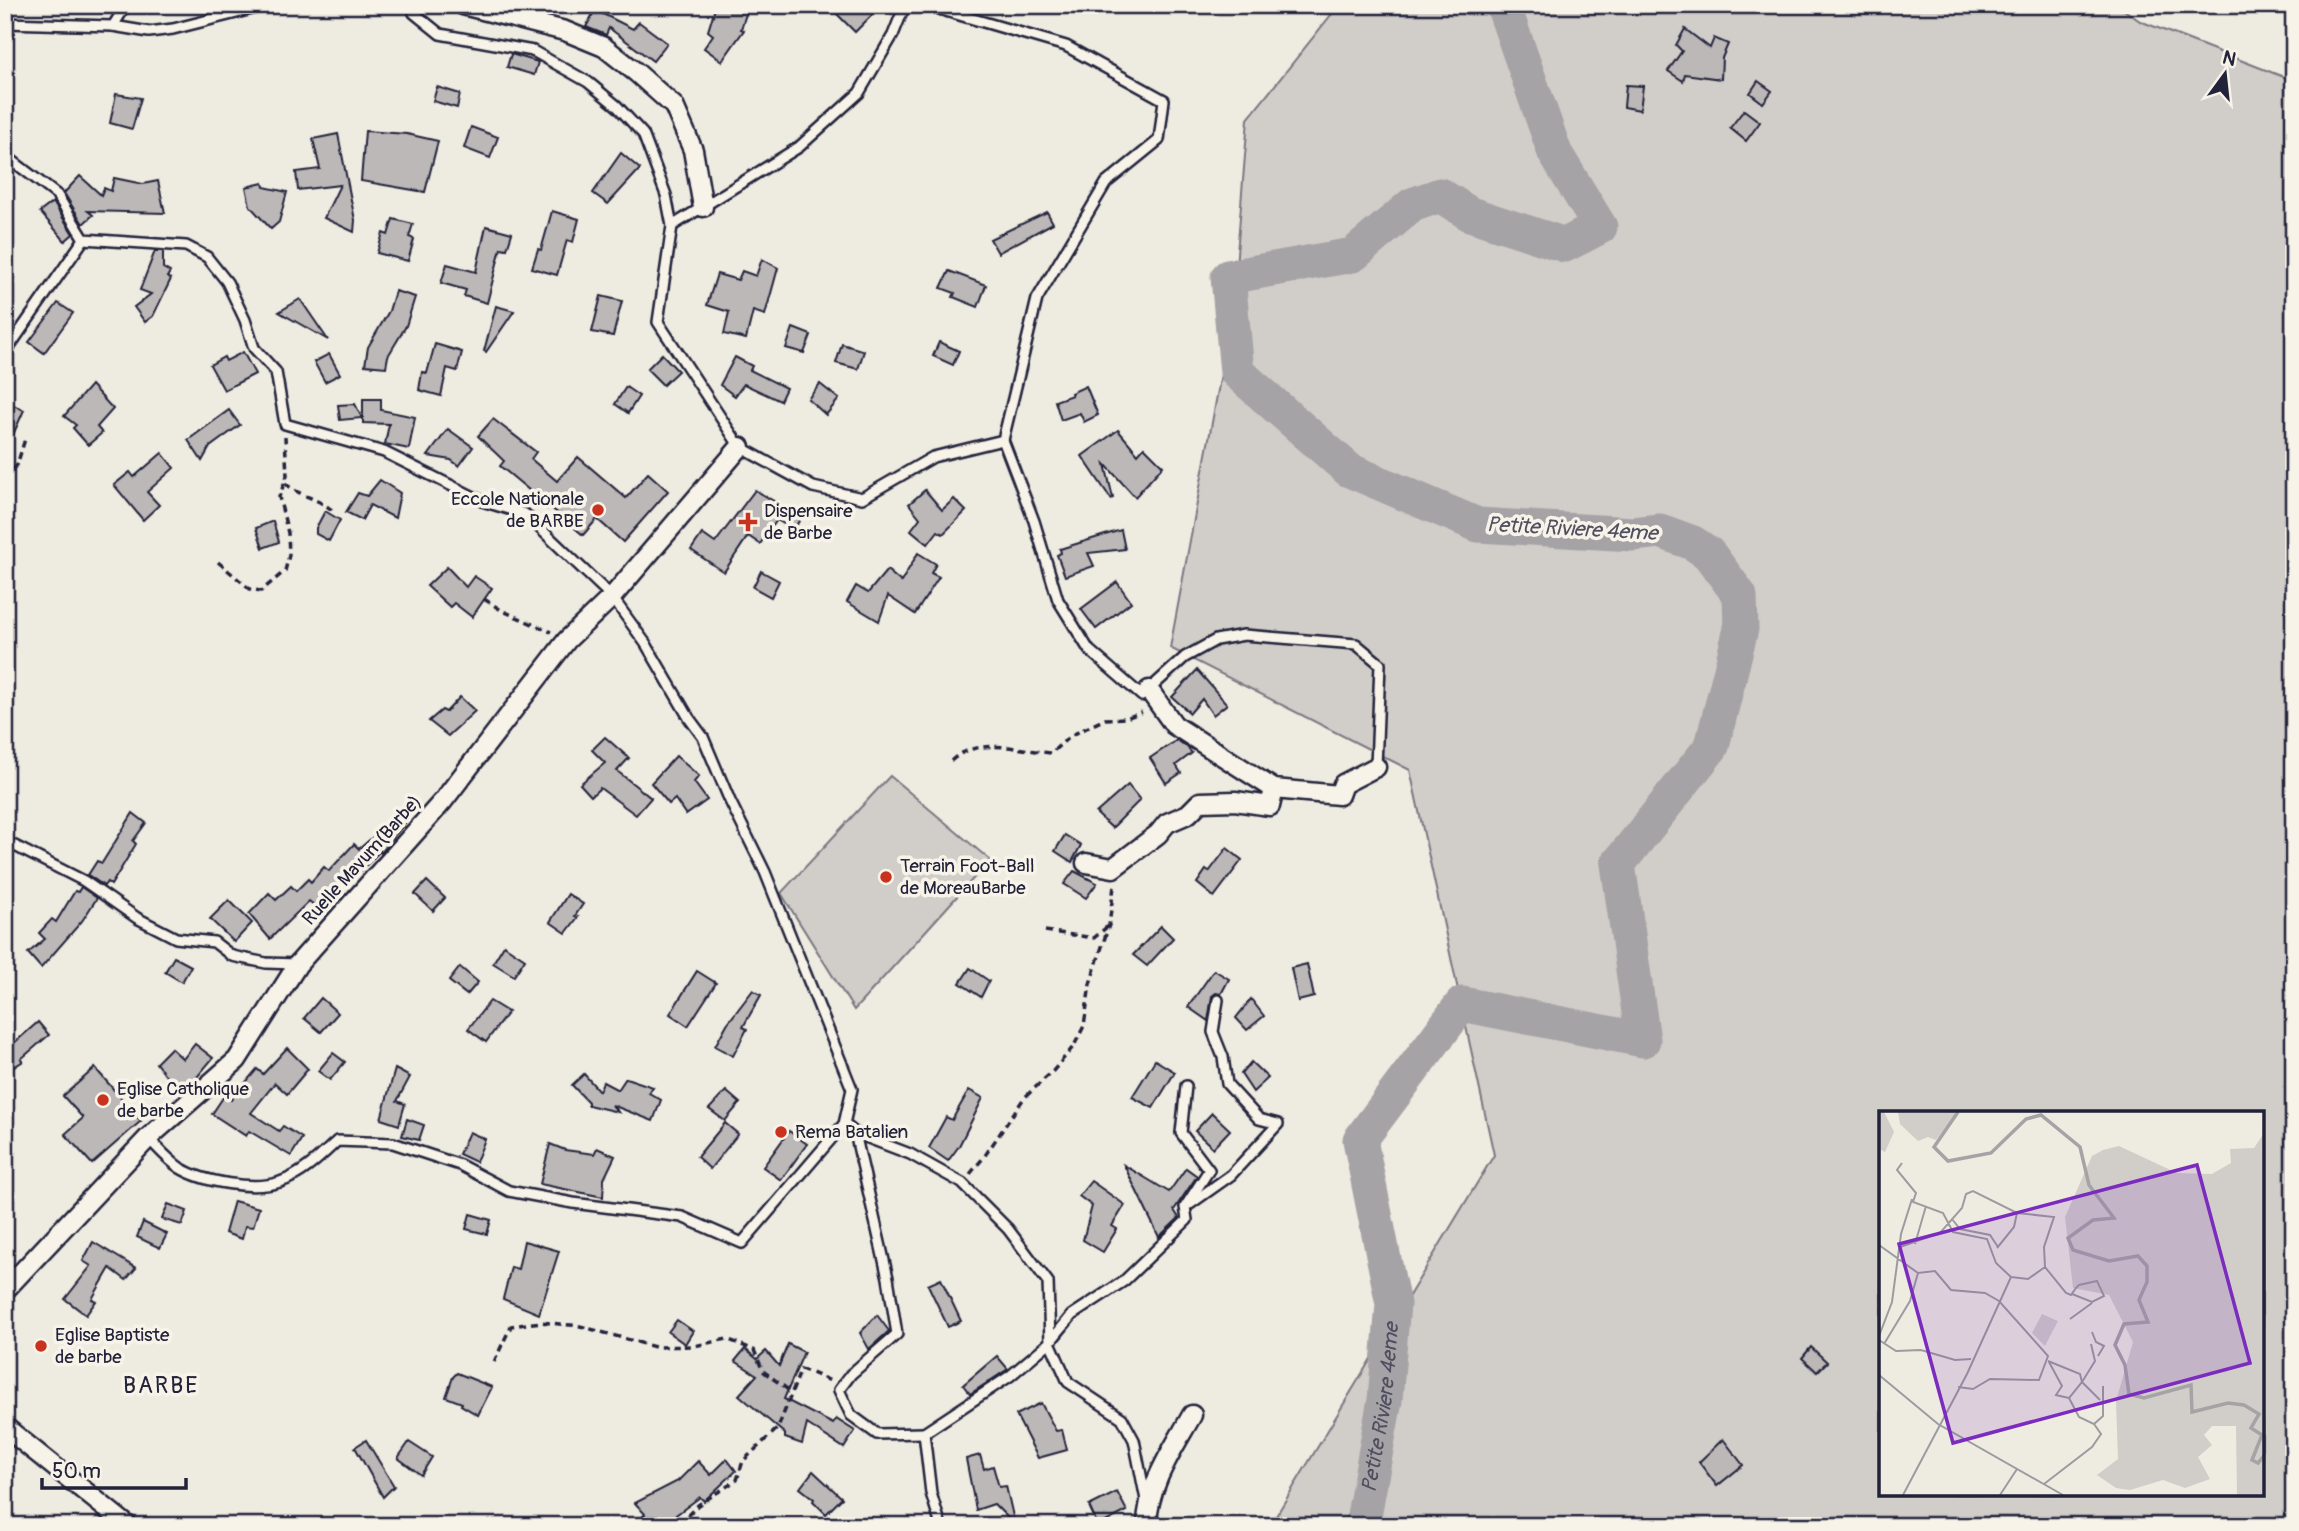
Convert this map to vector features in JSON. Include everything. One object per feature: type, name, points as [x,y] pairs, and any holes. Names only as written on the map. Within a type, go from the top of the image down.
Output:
[{"type":"street","points":[[463,5],[565,31],[604,47],[637,73],[674,106],[693,150],[703,207]]},
{"type":"street","name":"Ruelle Mavum(Barbe)","points":[[5,1290],[148,1138],[237,1060],[298,964],[443,801],[568,640],[612,597],[740,447]]},
{"type":"street","points":[[1149,690],[1174,725],[1274,789],[1339,795],[1343,784],[1377,767]]},
{"type":"street","points":[[1086,863],[1113,868],[1158,834],[1167,823],[1188,814],[1200,802],[1235,801],[1270,806],[1274,789]]},
{"type":"street","points":[[1147,1526],[1147,1506],[1163,1468],[1192,1415]]},
{"type":"street","points":[[5,1427],[128,1526]]},
{"type":"lane","points":[[113,26],[126,5]]},
{"type":"lane","points":[[5,23],[113,26],[139,32],[173,29],[268,5]]},
{"type":"lane","points":[[411,5],[414,13],[440,34],[533,51],[588,82],[617,106],[643,134],[666,195],[672,226],[658,322],[740,447],[813,487],[862,498],[933,457],[1003,440]]},
{"type":"lane","points":[[672,226],[799,146],[859,93],[893,34],[905,5]]},
{"type":"lane","points":[[925,5],[1066,46],[1164,100],[1159,140],[1106,183],[1037,299],[1003,440],[1034,521],[1058,600],[1089,650],[1142,696],[1185,657],[1216,640],[1244,635],[1356,644],[1380,664],[1377,767]]},
{"type":"lane","points":[[5,155],[57,195],[84,239]]},
{"type":"lane","points":[[5,353],[84,239]]},
{"type":"lane","points":[[84,239],[187,246],[206,257],[227,282],[245,320],[254,348],[276,372],[285,424],[384,452],[482,501],[525,514],[612,597],[646,644],[703,737],[730,801],[765,872],[852,1090],[844,1124],[742,1243],[682,1217],[573,1203],[509,1191],[460,1165],[393,1143],[337,1141],[312,1164],[280,1182],[250,1186],[214,1181],[180,1168],[148,1138]]},
{"type":"lane","points":[[5,841],[84,881],[137,918],[176,938],[214,942],[232,956],[255,961],[298,964]]},
{"type":"lane","points":[[1185,1207],[1231,1175],[1278,1124],[1259,1119],[1227,1084],[1223,1057],[1213,1032],[1218,1000]]},
{"type":"lane","points":[[855,1133],[888,1278],[897,1334],[851,1374],[839,1390],[851,1415],[877,1434],[924,1433],[1010,1376],[1050,1342],[1072,1315],[1124,1281],[1187,1220],[1185,1207],[1209,1170],[1181,1133],[1186,1086]]},
{"type":"lane","points":[[844,1124],[855,1133],[910,1154],[962,1183],[1008,1229],[1048,1282],[1050,1342],[1068,1382],[1122,1418],[1134,1440],[1147,1506]]},
{"type":"lane","points":[[924,1433],[931,1493],[941,1526]]},
{"type":"path","points":[[218,562],[250,589],[261,591],[285,571],[289,555],[288,533],[279,497],[287,477],[285,424]]},
{"type":"path","points":[[5,478],[16,465],[25,439]]},
{"type":"path","points":[[285,483],[292,490],[320,500],[332,510]]},
{"type":"path","points":[[484,599],[503,611],[555,634]]},
{"type":"path","points":[[951,761],[961,751],[981,746],[1051,753],[1070,736],[1105,719],[1126,718],[1144,712]]},
{"type":"path","points":[[962,1183],[984,1157],[1024,1098],[1053,1071],[1074,1046],[1084,1026],[1090,984],[1109,925],[1115,883],[1113,868]]},
{"type":"path","points":[[1045,931],[1094,938],[1109,925]]},
{"type":"path","points":[[494,1362],[511,1326],[541,1322],[580,1326],[655,1347],[694,1346],[727,1339],[754,1350],[763,1371],[791,1392]]},
{"type":"path","points":[[669,1526],[673,1520],[683,1520],[698,1505],[737,1480],[743,1461],[778,1428],[802,1369],[842,1387]]},
{"type":"shaded area","points":[[1339,5],[2117,5],[2140,21],[2294,81],[2294,1526],[1270,1526],[1494,1155],[1410,770],[1170,648],[1232,315],[1248,119]]},
{"type":"shaded area","name":"Terrain Foot-Ball de MoreauBarbe","points":[[890,776],[990,860],[854,1010],[781,893]]},
{"type":"building","points":[[716,5],[749,5],[741,29],[744,30],[722,61],[704,48],[713,35],[708,31]]},
{"type":"building","points":[[828,5],[882,5],[855,32]]},
{"type":"building","points":[[595,10],[633,29],[639,22],[667,43],[653,61],[609,28],[606,35],[586,27]]},
{"type":"building","points":[[1685,29],[1710,48],[1714,38],[1728,44],[1722,58],[1721,79],[1685,74],[1683,81],[1668,71],[1682,51],[1676,45]]},
{"type":"building","points":[[511,54],[538,62],[534,75],[507,67]]},
{"type":"building","points":[[1758,81],[1772,91],[1763,103],[1750,93]]},
{"type":"building","points":[[1626,85],[1643,86],[1640,110],[1624,107]]},
{"type":"building","points":[[437,87],[460,94],[457,108],[433,101]]},
{"type":"building","points":[[116,94],[141,98],[132,129],[110,123]]},
{"type":"building","points":[[1744,110],[1760,122],[1746,141],[1730,128]]},
{"type":"building","points":[[471,127],[498,137],[490,158],[464,148]]},
{"type":"building","points":[[365,131],[407,134],[438,141],[425,192],[361,181]]},
{"type":"building","points":[[338,134],[355,220],[354,232],[324,218],[340,185],[298,190],[296,172],[320,169],[313,139]]},
{"type":"building","points":[[621,153],[640,169],[608,204],[593,193]]},
{"type":"building","points":[[80,176],[101,195],[104,188],[111,191],[114,178],[143,184],[158,181],[165,213],[88,211],[93,215],[83,224],[64,193]]},
{"type":"building","points":[[263,183],[264,187],[287,192],[279,222],[271,229],[250,206],[246,187]]},
{"type":"building","points":[[53,202],[73,234],[65,241],[40,212]]},
{"type":"building","points":[[552,211],[579,219],[573,242],[567,240],[557,275],[532,268],[538,249],[541,250]]},
{"type":"building","points":[[1047,212],[1053,223],[998,253],[990,239]]},
{"type":"building","points":[[393,219],[413,224],[409,237],[414,239],[408,261],[377,253],[383,233],[388,235]]},
{"type":"building","points":[[486,226],[512,233],[507,249],[501,248],[487,303],[464,296],[466,290],[441,283],[447,264],[476,272]]},
{"type":"building","points":[[155,251],[163,251],[163,268],[170,272],[167,277],[171,279],[153,316],[145,322],[134,307],[151,294],[140,290]]},
{"type":"building","points":[[762,259],[778,268],[765,315],[753,311],[746,339],[724,334],[729,312],[707,305],[717,274],[738,280],[742,271],[756,276]]},
{"type":"building","points":[[949,271],[986,285],[978,307],[953,297],[955,293],[941,288]]},
{"type":"building","points":[[395,291],[415,297],[406,326],[388,356],[386,367],[365,365],[368,347],[389,311]]},
{"type":"building","points":[[601,296],[622,301],[613,336],[592,332]]},
{"type":"building","points":[[300,299],[328,340],[279,312]]},
{"type":"building","points":[[58,303],[73,313],[44,353],[29,342]]},
{"type":"building","points":[[496,306],[514,311],[486,352],[484,351]]},
{"type":"building","points":[[793,328],[811,335],[804,353],[786,348]]},
{"type":"building","points":[[939,342],[959,351],[953,365],[933,356]]},
{"type":"building","points":[[435,344],[462,352],[457,371],[447,368],[441,396],[419,390],[422,372],[427,373]]},
{"type":"building","points":[[842,344],[864,351],[858,369],[836,363]]},
{"type":"building","points":[[243,352],[255,374],[224,390],[210,365],[224,357],[226,361]]},
{"type":"building","points":[[329,354],[340,374],[325,382],[314,362]]},
{"type":"building","points":[[662,354],[678,371],[663,385],[647,369]]},
{"type":"building","points":[[735,357],[752,366],[750,370],[786,388],[780,401],[744,384],[735,396],[720,385]]},
{"type":"building","points":[[820,384],[839,399],[826,415],[808,399]]},
{"type":"building","points":[[91,385],[113,409],[97,427],[102,433],[88,445],[73,428],[76,425],[64,416]]},
{"type":"building","points":[[1086,386],[1098,415],[1084,422],[1080,413],[1061,420],[1055,401]]},
{"type":"building","points":[[626,387],[639,396],[628,413],[615,404]]},
{"type":"building","points":[[363,399],[381,399],[381,410],[415,417],[409,449],[385,444],[389,424],[363,423]]},
{"type":"building","points":[[5,401],[24,410],[5,453]]},
{"type":"building","points":[[355,404],[362,418],[340,420],[338,405]]},
{"type":"building","points":[[229,410],[240,425],[210,447],[202,461],[188,440]]},
{"type":"building","points":[[493,419],[536,452],[531,459],[557,481],[578,457],[626,498],[648,473],[668,491],[623,542],[597,519],[583,535],[549,506],[547,509],[534,499],[536,496],[500,466],[504,461],[478,436]]},
{"type":"building","points":[[448,429],[473,447],[459,466],[451,460],[428,456]]},
{"type":"building","points":[[1118,430],[1138,454],[1144,447],[1163,466],[1135,497],[1105,464],[1113,498],[1111,499],[1082,456]]},
{"type":"building","points":[[162,453],[174,468],[147,492],[159,505],[143,520],[114,485],[130,472],[134,477]]},
{"type":"building","points":[[380,480],[400,493],[395,518],[370,505],[362,520],[346,512],[358,493],[367,496]]},
{"type":"building","points":[[755,490],[801,517],[794,530],[777,520],[760,544],[748,536],[724,572],[691,550],[702,534],[715,543]]},
{"type":"building","points":[[925,490],[942,510],[954,499],[966,511],[943,534],[938,531],[928,544],[911,530],[920,518],[909,504]]},
{"type":"building","points":[[325,511],[340,520],[329,541],[316,534],[316,528]]},
{"type":"building","points":[[273,521],[279,542],[263,548],[256,528]]},
{"type":"building","points":[[1121,530],[1125,549],[1088,553],[1094,566],[1065,576],[1057,555],[1061,553],[1060,549]]},
{"type":"building","points":[[918,553],[936,564],[931,573],[939,577],[915,614],[888,596],[879,621],[847,602],[856,586],[868,593],[887,570],[901,582]]},
{"type":"building","points":[[447,567],[466,587],[474,576],[492,588],[472,617],[454,603],[450,607],[427,586]]},
{"type":"building","points":[[761,571],[779,581],[771,597],[753,587]]},
{"type":"building","points":[[1117,582],[1131,602],[1096,629],[1081,609]]},
{"type":"building","points":[[1197,670],[1227,704],[1213,715],[1202,699],[1190,713],[1172,697]]},
{"type":"building","points":[[460,697],[475,711],[448,736],[429,721],[442,710],[446,712]]},
{"type":"building","points":[[605,737],[629,758],[617,771],[651,798],[636,815],[600,788],[591,796],[580,784],[605,763],[592,750]]},
{"type":"building","points":[[1177,740],[1192,753],[1176,765],[1181,773],[1166,783],[1150,758]]},
{"type":"building","points":[[676,756],[699,776],[694,782],[707,800],[686,815],[675,799],[669,804],[651,783]]},
{"type":"building","points":[[1128,785],[1140,800],[1112,828],[1096,813]]},
{"type":"building","points":[[133,813],[146,823],[133,841],[136,844],[111,885],[107,882],[104,886],[88,875],[97,861],[102,863]]},
{"type":"building","points":[[397,816],[405,823],[381,853],[380,851],[355,877],[349,872],[315,906],[309,901],[270,939],[249,914],[269,893],[276,900],[291,886],[296,891],[308,879],[311,882],[324,867],[329,871],[354,844],[359,849]]},
{"type":"building","points":[[1065,835],[1081,845],[1072,862],[1055,851]]},
{"type":"building","points":[[1227,848],[1242,860],[1214,897],[1197,883]]},
{"type":"building","points":[[1074,871],[1097,883],[1086,898],[1064,884]]},
{"type":"building","points":[[427,881],[445,898],[433,911],[415,894]]},
{"type":"building","points":[[81,887],[97,898],[82,921],[41,968],[28,953],[45,939],[39,933],[52,919],[56,922],[75,891],[78,892]]},
{"type":"building","points":[[568,894],[583,904],[575,916],[578,917],[566,933],[550,922]]},
{"type":"building","points":[[229,900],[252,923],[234,942],[210,919]]},
{"type":"building","points":[[1161,926],[1173,938],[1147,966],[1133,955]]},
{"type":"building","points":[[504,945],[525,959],[514,976],[493,963]]},
{"type":"building","points":[[174,957],[191,966],[182,982],[165,972]]},
{"type":"building","points":[[1307,964],[1314,997],[1298,1001],[1291,968]]},
{"type":"building","points":[[460,967],[478,982],[467,995],[449,981]]},
{"type":"building","points":[[970,968],[989,981],[981,997],[960,983]]},
{"type":"building","points":[[1214,970],[1229,979],[1221,994],[1212,996],[1208,1021],[1188,1007]]},
{"type":"building","points":[[697,971],[716,983],[688,1026],[670,1014]]},
{"type":"building","points":[[753,990],[761,995],[743,1027],[747,1029],[733,1056],[715,1046],[727,1024]]},
{"type":"building","points":[[321,998],[338,1013],[321,1032],[304,1018]]},
{"type":"building","points":[[1251,999],[1264,1016],[1247,1030],[1236,1018]]},
{"type":"building","points":[[490,1001],[508,1012],[486,1042],[468,1029]]},
{"type":"building","points":[[38,1022],[49,1035],[21,1059],[23,1061],[5,1073],[5,1032],[13,1044]]},
{"type":"building","points":[[195,1044],[213,1058],[188,1088],[181,1083],[176,1089],[156,1063],[171,1048],[183,1059]]},
{"type":"building","points":[[287,1048],[308,1069],[287,1094],[275,1083],[251,1113],[279,1131],[283,1126],[302,1138],[291,1156],[249,1131],[246,1136],[212,1114],[224,1096],[231,1100],[257,1069],[263,1074]]},
{"type":"building","points":[[333,1053],[345,1062],[330,1080],[318,1071]]},
{"type":"building","points":[[1155,1060],[1175,1072],[1153,1108],[1132,1097]]},
{"type":"building","points":[[1251,1062],[1268,1078],[1253,1092],[1241,1074]]},
{"type":"building","points":[[95,1068],[141,1121],[92,1164],[65,1134],[83,1118],[63,1096]]},
{"type":"building","points":[[395,1069],[410,1077],[397,1101],[405,1104],[399,1125],[381,1119]]},
{"type":"building","points":[[584,1074],[599,1091],[603,1082],[618,1090],[626,1078],[653,1087],[649,1093],[661,1100],[653,1121],[612,1105],[618,1112],[588,1105],[572,1085]]},
{"type":"building","points":[[969,1090],[983,1098],[959,1146],[948,1161],[929,1148],[946,1117],[952,1120]]},
{"type":"building","points":[[726,1091],[740,1103],[725,1121],[709,1109]]},
{"type":"building","points":[[1212,1113],[1230,1130],[1213,1148],[1195,1131]]},
{"type":"building","points":[[407,1119],[424,1125],[419,1140],[402,1136]]},
{"type":"building","points":[[725,1123],[738,1134],[710,1169],[697,1157]]},
{"type":"building","points":[[789,1131],[807,1144],[781,1180],[763,1167]]},
{"type":"building","points":[[469,1132],[485,1139],[476,1162],[459,1154]]},
{"type":"building","points":[[550,1144],[565,1150],[594,1154],[597,1148],[615,1156],[604,1179],[603,1197],[540,1184]]},
{"type":"building","points":[[1124,1165],[1169,1192],[1186,1168],[1197,1176],[1174,1210],[1179,1218],[1159,1237]]},
{"type":"building","points":[[1091,1181],[1125,1205],[1112,1226],[1117,1229],[1103,1252],[1083,1240],[1092,1206],[1079,1196]]},
{"type":"building","points":[[234,1201],[259,1208],[253,1227],[245,1226],[242,1239],[225,1233]]},
{"type":"building","points":[[168,1204],[187,1211],[182,1225],[162,1219]]},
{"type":"building","points":[[470,1214],[491,1220],[487,1234],[466,1229]]},
{"type":"building","points":[[143,1222],[167,1234],[160,1248],[137,1237]]},
{"type":"building","points":[[524,1241],[559,1251],[539,1314],[503,1299],[511,1267],[518,1269]]},
{"type":"building","points":[[93,1242],[136,1268],[126,1280],[110,1268],[92,1299],[96,1301],[86,1315],[65,1299],[91,1266],[83,1261]]},
{"type":"building","points":[[941,1279],[961,1321],[948,1327],[928,1285]]},
{"type":"building","points":[[877,1315],[889,1331],[869,1349],[860,1333]]},
{"type":"building","points":[[677,1320],[693,1331],[685,1344],[668,1332]]},
{"type":"building","points":[[788,1344],[804,1352],[784,1399],[833,1424],[836,1419],[855,1431],[844,1448],[807,1424],[802,1444],[785,1438],[785,1434],[739,1395],[757,1375],[735,1361],[745,1349],[757,1359],[766,1351],[779,1366]]},
{"type":"building","points":[[1811,1347],[1827,1362],[1817,1372],[1802,1358]]},
{"type":"building","points":[[997,1356],[1008,1369],[970,1394],[963,1385]]},
{"type":"building","points":[[457,1373],[492,1387],[478,1415],[461,1405],[462,1403],[446,1397]]},
{"type":"building","points":[[1041,1403],[1056,1431],[1062,1430],[1067,1450],[1038,1458],[1016,1415]]},
{"type":"building","points":[[1723,1439],[1743,1465],[1717,1486],[1699,1462]]},
{"type":"building","points":[[366,1440],[394,1486],[383,1497],[355,1447]]},
{"type":"building","points":[[409,1442],[432,1457],[421,1475],[398,1458]]},
{"type":"building","points":[[980,1455],[984,1469],[993,1466],[999,1487],[1006,1486],[1015,1525],[994,1504],[976,1510],[966,1459]]},
{"type":"building","points":[[727,1459],[736,1471],[704,1501],[700,1497],[661,1526],[635,1526],[645,1514],[635,1503],[678,1481],[698,1461],[711,1475]]},
{"type":"building","points":[[813,1471],[842,1498],[826,1514],[814,1499],[800,1488]]},
{"type":"building","points":[[1117,1492],[1127,1511],[1098,1526],[1089,1506]]},
{"type":"waterway","name":"Petite Riviere 4eme","points":[[1368,1526],[1363,1521],[1385,1400],[1393,1304],[1360,1140],[1462,1004],[1643,1040],[1618,864],[1712,746],[1741,629],[1740,596],[1709,554],[1693,543],[1660,531],[1633,534],[1478,525],[1349,470],[1237,372],[1228,277],[1353,255],[1412,205],[1440,195],[1470,214],[1565,245],[1600,227],[1555,153],[1503,5]]},
{"type":"place","name":"Eccole Nationale de BARBE","points":[[598,510]]},
{"type":"place","name":"Dispensaire de Barbe","points":[[748,522]]},
{"type":"place","name":"Terrain Foot-Ball de MoreauBarbe","points":[[886,877]]},
{"type":"place","name":"Eglise Catholique de barbe","points":[[103,1100]]},
{"type":"place","name":"Rema Batalien","points":[[781,1132]]},
{"type":"place","name":"Eglise Baptiste de barbe","points":[[41,1346]]},
{"type":"district","name":"BARBE","points":[[161,1385]]}]
